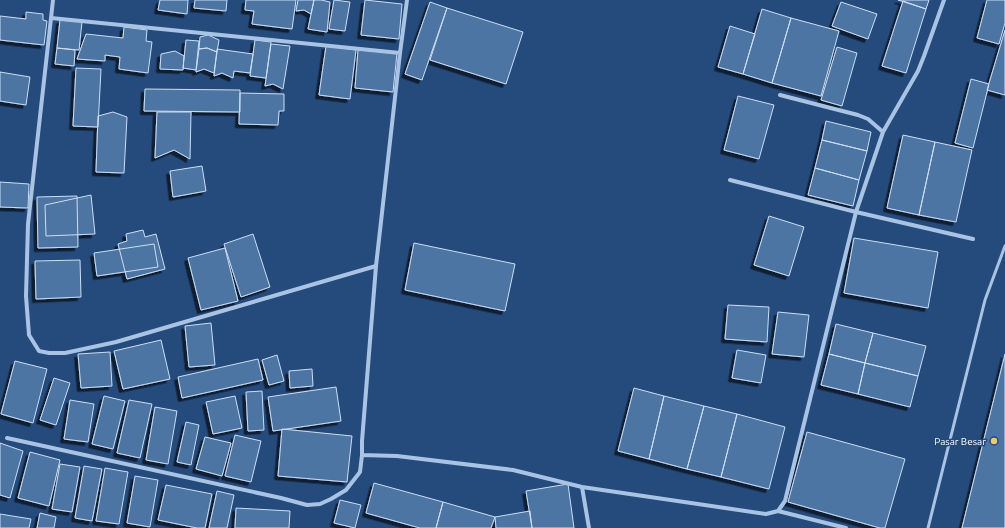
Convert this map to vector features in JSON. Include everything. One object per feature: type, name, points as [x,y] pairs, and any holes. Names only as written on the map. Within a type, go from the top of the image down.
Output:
[{"type":"street","points":[[53,0],[28,224],[26,296],[29,335],[39,351],[49,353],[65,353],[116,342],[376,266]]},
{"type":"street","points":[[7,438],[307,505],[320,504],[346,490],[360,472],[376,266],[407,0]]},
{"type":"street","points":[[778,511],[785,501],[856,212],[883,132],[918,71],[944,0]]},
{"type":"street","points":[[51,18],[400,52]]},
{"type":"street","points":[[780,95],[858,115],[868,119],[883,132]]},
{"type":"street","points":[[730,180],[856,212],[973,238]]},
{"type":"street","points":[[362,455],[397,456],[513,470],[582,487],[766,514],[778,511],[846,528]]},
{"type":"street","points":[[582,487],[589,528]]},
{"type":"lane","points":[[928,528],[985,300],[1005,246]]},
{"type":"building","points":[[160,0],[188,0],[187,14],[158,10]]},
{"type":"building","points":[[195,0],[227,0],[226,11],[194,8]]},
{"type":"building","points":[[246,0],[296,0],[292,29],[252,24],[254,11],[245,10]]},
{"type":"building","points":[[298,0],[314,0],[311,14],[304,10],[296,11]]},
{"type":"building","points":[[314,0],[330,2],[327,32],[308,29]]},
{"type":"building","points":[[334,0],[350,2],[345,31],[329,29]]},
{"type":"building","points":[[365,0],[402,4],[399,39],[361,35]]},
{"type":"building","points":[[898,0],[929,0],[926,9]]},
{"type":"building","points":[[987,0],[1005,0],[1005,23],[999,44],[977,38]]},
{"type":"building","points":[[903,1],[926,9],[906,73],[882,66]]},
{"type":"building","points":[[430,2],[447,8],[422,80],[405,74]]},
{"type":"building","points":[[841,2],[877,14],[868,39],[832,26]]},
{"type":"building","points":[[447,8],[523,32],[506,84],[430,60]]},
{"type":"building","points":[[762,9],[791,18],[772,83],[743,74]]},
{"type":"building","points":[[26,12],[43,14],[43,20],[47,21],[44,45],[0,40],[0,16],[26,19]]},
{"type":"building","points":[[791,18],[839,31],[821,96],[772,83]]},
{"type":"building","points":[[60,20],[82,22],[79,50],[57,48]]},
{"type":"building","points":[[730,26],[755,34],[743,74],[718,67]]},
{"type":"building","points":[[124,27],[147,30],[146,41],[152,42],[148,73],[119,69],[120,57],[105,55],[105,61],[77,59],[86,34],[123,38]]},
{"type":"building","points":[[1005,30],[1005,95],[987,90]]},
{"type":"building","points":[[208,35],[219,40],[217,52],[207,48],[199,49],[200,37]]},
{"type":"building","points":[[186,40],[199,41],[196,70],[183,68]]},
{"type":"building","points":[[255,40],[271,42],[266,78],[250,76]]},
{"type":"building","points":[[271,44],[290,46],[283,89],[273,84],[265,86]]},
{"type":"building","points":[[326,46],[356,50],[350,99],[319,95]]},
{"type":"building","points":[[837,47],[857,53],[842,106],[821,100]]},
{"type":"building","points":[[57,48],[75,50],[74,66],[55,64]]},
{"type":"building","points":[[207,48],[217,52],[214,73],[204,69],[196,72],[199,49]]},
{"type":"building","points":[[217,49],[253,54],[250,73],[234,71],[233,78],[222,73],[214,76]]},
{"type":"building","points":[[358,50],[397,53],[393,92],[355,88]]},
{"type":"building","points":[[175,51],[184,56],[183,70],[160,69],[161,54]]},
{"type":"building","points":[[76,68],[101,69],[98,127],[73,126]]},
{"type":"building","points":[[0,72],[30,77],[26,105],[0,101]]},
{"type":"building","points":[[971,79],[989,84],[973,148],[955,143]]},
{"type":"building","points":[[145,89],[240,90],[240,112],[144,111]]},
{"type":"building","points":[[240,93],[284,94],[284,111],[279,111],[278,125],[239,124]]},
{"type":"building","points":[[738,96],[774,105],[759,159],[724,150]]},
{"type":"building","points":[[113,112],[127,117],[124,173],[96,172],[98,116]]},
{"type":"building","points":[[157,112],[191,112],[190,159],[174,150],[155,158]]},
{"type":"building","points":[[826,121],[871,132],[867,151],[822,140]]},
{"type":"building","points":[[903,135],[935,142],[919,215],[887,208]]},
{"type":"building","points":[[822,140],[867,151],[859,180],[815,168]]},
{"type":"building","points":[[935,142],[972,150],[956,222],[919,215]]},
{"type":"building","points":[[202,166],[206,191],[173,197],[170,171]]},
{"type":"building","points":[[815,168],[859,180],[853,206],[808,195]]},
{"type":"building","points":[[0,182],[29,184],[28,208],[0,207]]},
{"type":"building","points":[[91,195],[95,234],[46,236],[45,205]]},
{"type":"building","points":[[77,196],[78,247],[38,248],[37,197]]},
{"type":"building","points":[[769,216],[804,227],[789,276],[754,265]]},
{"type":"building","points":[[143,230],[145,237],[156,234],[165,269],[127,279],[118,244],[127,241],[126,234]]},
{"type":"building","points":[[253,234],[270,287],[241,297],[224,244]]},
{"type":"building","points":[[854,238],[938,252],[928,308],[844,293]]},
{"type":"building","points":[[414,243],[515,264],[505,311],[405,290]]},
{"type":"building","points":[[154,244],[158,267],[97,276],[94,253]]},
{"type":"building","points":[[225,248],[238,301],[201,310],[188,258]]},
{"type":"building","points":[[80,260],[81,297],[36,299],[35,261]]},
{"type":"building","points":[[728,305],[769,307],[767,342],[725,339]]},
{"type":"building","points":[[778,312],[809,315],[804,357],[772,354]]},
{"type":"building","points":[[211,323],[215,365],[189,367],[185,326]]},
{"type":"building","points":[[836,324],[873,333],[865,363],[829,354]]},
{"type":"building","points":[[873,333],[926,346],[918,376],[865,363]]},
{"type":"building","points":[[161,340],[170,379],[123,389],[114,351]]},
{"type":"building","points":[[737,350],[766,355],[761,383],[732,378]]},
{"type":"building","points":[[110,352],[112,386],[81,388],[78,354]]},
{"type":"building","points":[[829,354],[865,363],[858,394],[821,385]]},
{"type":"building","name":"Pasar Besar","points":[[1005,354],[1005,528],[962,528]]},
{"type":"building","points":[[277,355],[284,381],[269,385],[262,360]]},
{"type":"building","points":[[258,359],[263,380],[182,398],[178,377]]},
{"type":"building","points":[[15,361],[47,369],[33,423],[1,414]]},
{"type":"building","points":[[865,363],[918,376],[910,407],[858,394]]},
{"type":"building","points":[[312,369],[313,386],[290,388],[289,371]]},
{"type":"building","points":[[54,378],[70,383],[56,425],[40,420]]},
{"type":"building","points":[[336,387],[341,421],[273,431],[268,397]]},
{"type":"building","points":[[634,388],[664,396],[649,459],[618,451]]},
{"type":"building","points":[[262,391],[264,430],[248,431],[246,392]]},
{"type":"building","points":[[104,396],[125,401],[113,449],[92,444]]},
{"type":"building","points":[[235,396],[242,428],[213,434],[206,402]]},
{"type":"building","points":[[664,396],[704,406],[687,469],[649,459]]},
{"type":"building","points":[[70,400],[94,404],[88,442],[64,439]]},
{"type":"building","points":[[129,400],[152,404],[140,458],[117,453]]},
{"type":"building","points":[[704,406],[737,414],[721,477],[687,469]]},
{"type":"building","points":[[155,407],[177,411],[168,464],[146,460]]},
{"type":"building","points":[[737,414],[785,427],[769,489],[721,477]]},
{"type":"building","points":[[186,422],[199,425],[191,465],[177,462]]},
{"type":"building","points":[[282,429],[352,436],[347,482],[278,476]]},
{"type":"building","points":[[807,432],[905,459],[885,528],[880,528],[788,502]]},
{"type":"building","points":[[235,435],[261,441],[251,482],[225,476]]},
{"type":"building","points":[[205,437],[231,443],[222,476],[196,469]]},
{"type":"building","points":[[0,443],[23,451],[10,498],[0,495]]},
{"type":"building","points":[[30,452],[60,460],[49,506],[18,498]]},
{"type":"building","points":[[60,464],[80,467],[72,512],[52,509]]},
{"type":"building","points":[[84,466],[102,469],[92,521],[75,518]]},
{"type":"building","points":[[105,468],[128,472],[119,524],[96,521]]},
{"type":"building","points":[[135,476],[158,480],[150,527],[127,523]]},
{"type":"building","points":[[374,483],[443,502],[436,528],[420,528],[366,513]]},
{"type":"building","points":[[568,484],[574,528],[532,528],[526,491]]},
{"type":"building","points":[[166,485],[212,494],[205,528],[197,528],[158,520]]},
{"type":"building","points":[[217,491],[234,495],[227,528],[209,528]]},
{"type":"building","points":[[340,500],[361,505],[355,528],[334,523]]},
{"type":"building","points":[[443,502],[495,517],[491,528],[436,528]]},
{"type":"building","points":[[236,508],[290,511],[289,528],[235,528]]},
{"type":"building","points":[[530,511],[532,528],[496,528],[495,517]]},
{"type":"building","points":[[40,513],[56,517],[54,528],[37,528]]},
{"type":"building","points":[[0,514],[31,519],[29,528],[0,528]]},
{"type":"place","name":"Pasar Besar","points":[[994,441]]}]
